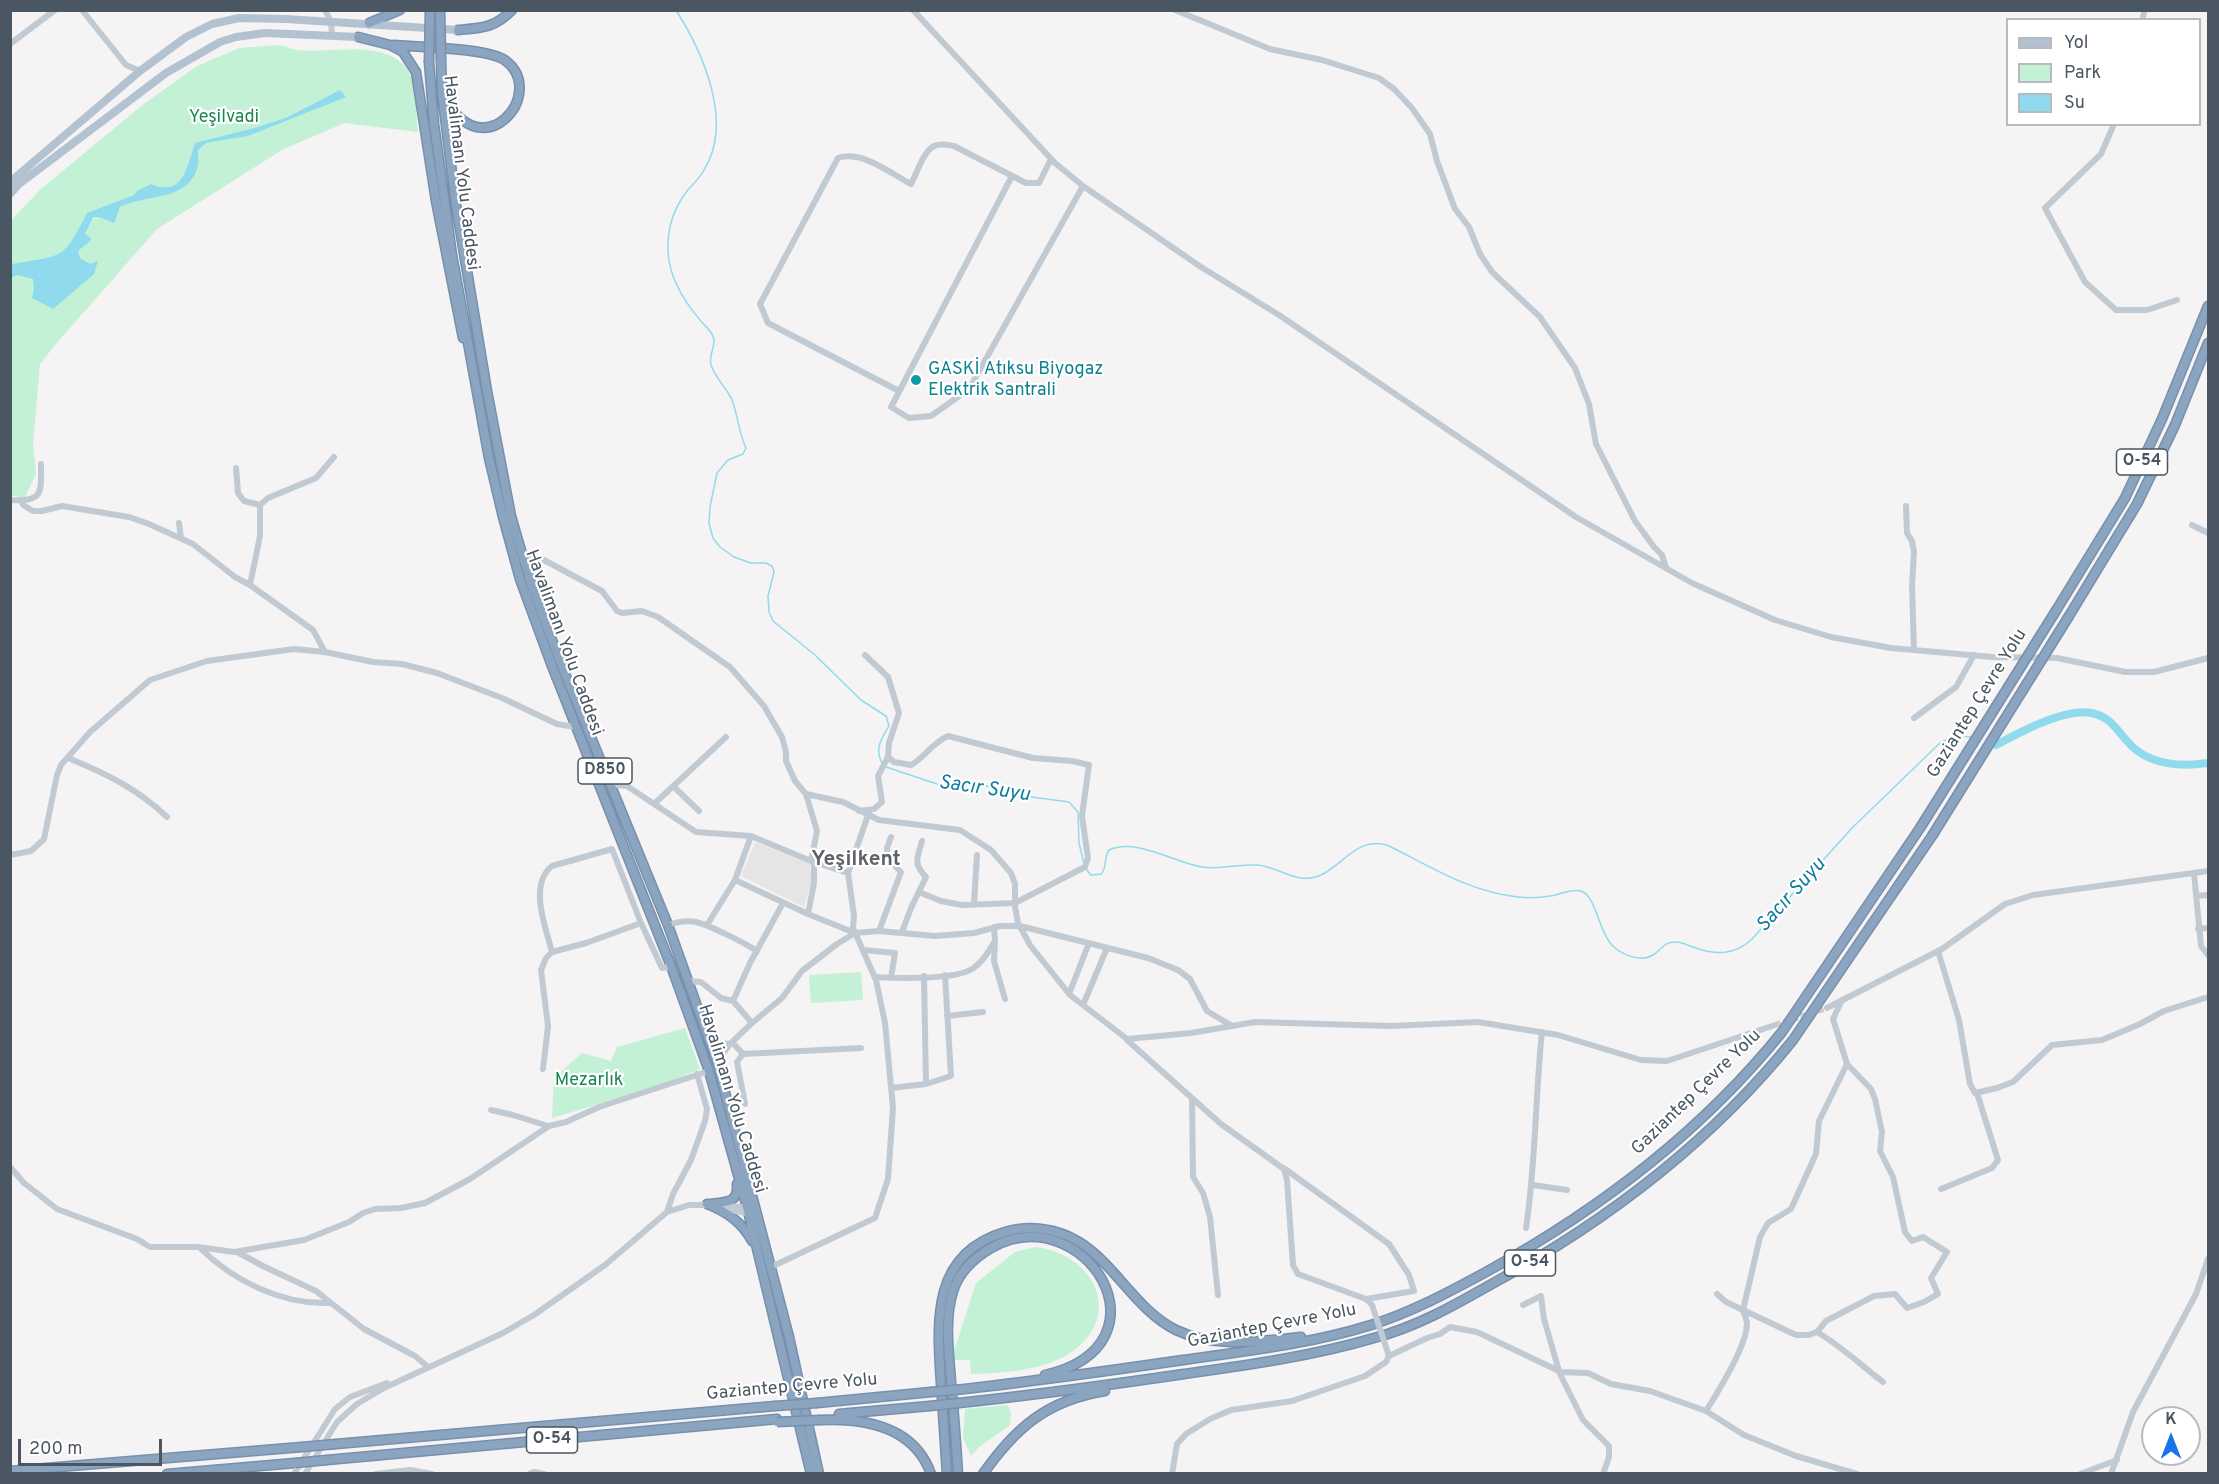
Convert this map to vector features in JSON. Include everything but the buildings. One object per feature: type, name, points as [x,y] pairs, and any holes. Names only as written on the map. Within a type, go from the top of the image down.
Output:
[{"type":"highway","points":[[369,23],[400,10]]},
{"type":"highway","name":"Havalimanı Yolu Caddesi","points":[[430,10],[429,63],[434,124],[450,244],[498,498],[520,579],[575,727],[671,966],[710,1071],[736,1166],[771,1267],[820,1473]]},
{"type":"highway","name":"Havalimanı Yolu Caddesi","points":[[440,10],[442,93],[456,205],[511,516],[533,590],[668,925],[717,1062],[752,1211],[757,1250],[809,1473]]},
{"type":"highway","points":[[458,30],[480,29],[499,23],[512,10]]},
{"type":"highway","points":[[358,37],[390,45],[485,53],[506,60],[513,69],[519,87],[518,98],[510,116],[503,122],[485,128],[464,122],[454,114],[442,93]]},
{"type":"highway","points":[[390,45],[403,52],[416,72],[447,263],[459,323],[472,367]]},
{"type":"highway","name":"Gaziantep Çevre Yolu","points":[[10,1471],[958,1390],[1066,1377],[1290,1344],[1370,1325],[1402,1314],[1444,1295],[1516,1255],[1641,1171],[1684,1134],[1767,1051],[1782,1032],[1920,828],[2125,498],[2162,419],[2208,306]]},
{"type":"highway","name":"Gaziantep Çevre Yolu","points":[[167,1473],[755,1421],[819,1418],[1068,1391],[1293,1358],[1374,1339],[1408,1327],[1451,1307],[1523,1267],[1649,1182],[1736,1103],[1793,1040],[1932,836],[2137,504],[2175,424],[2208,343]]},
{"type":"highway","points":[[707,1204],[734,1199],[738,1190],[736,1166]]},
{"type":"highway","points":[[707,1204],[720,1209],[738,1222],[757,1250]]},
{"type":"highway","points":[[947,1473],[939,1346],[940,1306],[944,1287],[962,1257],[995,1235],[1026,1228],[1066,1235],[1097,1257],[1152,1313],[1175,1329],[1199,1339],[1224,1343],[1255,1341],[1303,1337],[1370,1325]]},
{"type":"highway","points":[[958,1390],[1047,1374],[1077,1364],[1089,1356],[1104,1337],[1111,1311],[1101,1276],[1090,1262],[1063,1244],[1027,1238],[999,1244],[969,1264],[959,1277],[951,1299],[948,1326],[958,1473]]},
{"type":"highway","points":[[983,1473],[1021,1430],[1039,1415],[1061,1402],[1083,1395],[1293,1358]]},
{"type":"highway","points":[[819,1418],[862,1420],[894,1431],[922,1455],[931,1473]]},
{"type":"main road","points":[[10,182],[140,72],[186,37],[212,24],[239,18],[369,23],[458,30]]},
{"type":"main road","points":[[10,194],[19,184],[166,73],[220,42],[265,33],[358,37]]},
{"type":"street","points":[[10,44],[55,10]]},
{"type":"street","points":[[82,10],[126,65],[140,72]]},
{"type":"street","points":[[325,10],[331,22],[332,35]]},
{"type":"street","points":[[913,10],[1051,159],[1083,186],[1183,255],[1279,315],[1576,517],[1692,583],[1775,620],[1831,637],[1914,650],[2057,658],[2125,672],[2154,672],[2208,658]]},
{"type":"street","points":[[1175,10],[1270,49],[1322,60],[1379,78],[1394,89],[1412,108],[1430,134],[1455,209],[1469,227],[1480,254],[1492,272],[1540,317],[1575,368],[1589,404],[1596,444],[1635,521],[1662,555],[1666,568]]},
{"type":"street","points":[[2113,126],[2101,154],[2045,208],[2085,282],[2116,310],[2147,310],[2177,300]]},
{"type":"street","points":[[899,391],[768,323],[760,304],[838,158],[849,154],[911,184],[928,152],[934,146],[942,144],[954,146],[1026,183],[1039,183],[1051,159]]},
{"type":"street","points":[[1012,176],[891,407],[909,418],[931,416],[969,389],[1083,186]]},
{"type":"street","points":[[250,585],[260,536],[260,506],[268,498],[316,478],[334,457]]},
{"type":"street","points":[[10,500],[26,501],[38,496],[41,489],[41,464]]},
{"type":"street","points":[[236,468],[238,493],[244,501],[260,506]]},
{"type":"street","points":[[21,500],[23,505],[33,511],[62,506],[129,517],[193,544],[235,578],[250,585],[312,630],[325,652]]},
{"type":"street","points":[[1906,506],[1906,533],[1912,541],[1914,552],[1912,585],[1914,650]]},
{"type":"street","points":[[179,523],[180,538]]},
{"type":"street","points":[[2193,525],[2208,532]]},
{"type":"street","points":[[521,552],[542,558],[602,591],[617,611],[622,613],[642,611],[658,617],[730,667],[764,706],[782,736],[786,761],[795,781],[807,794],[817,831],[811,861],[814,864],[815,876],[808,914]]},
{"type":"street","points":[[10,855],[31,851],[44,839],[57,774],[61,765],[90,732],[150,680],[207,661],[294,650],[325,652],[373,662],[402,664],[437,673],[502,698],[557,724],[575,727]]},
{"type":"street","points":[[859,811],[874,809],[882,802],[878,776],[886,760],[899,712],[888,677],[865,655]]},
{"type":"street","points":[[1914,718],[1956,687],[1974,655]]},
{"type":"street","points":[[886,760],[910,765],[920,759],[935,742],[948,736],[1033,758],[1072,761],[1089,765],[1082,816],[1086,865],[1015,903],[974,904],[941,901],[919,892]]},
{"type":"street","points":[[654,804],[726,737]]},
{"type":"street","points":[[68,758],[103,772],[136,790],[167,817]]},
{"type":"street","points":[[610,784],[627,786],[696,831],[751,836],[811,861],[848,873]]},
{"type":"street","points":[[673,786],[699,811]]},
{"type":"street","points":[[807,794],[843,802],[879,820],[960,830],[991,850],[1011,873],[1015,884],[1015,903],[1022,933],[1069,994],[1126,1040],[1221,1124],[1389,1244],[1409,1275],[1414,1291],[1366,1299]]},
{"type":"street","points":[[771,1267],[875,1218],[888,1179],[893,1108],[885,1023],[875,977],[855,933],[848,873],[868,815]]},
{"type":"street","points":[[707,926],[735,880],[751,836]]},
{"type":"street","points":[[879,931],[901,872],[887,858],[887,848],[891,837]]},
{"type":"street","points":[[902,932],[926,877],[916,863],[922,841]]},
{"type":"street","points":[[552,952],[541,902],[541,888],[546,871],[552,866],[612,849],[640,923],[662,968],[671,966]]},
{"type":"street","points":[[974,904],[977,855]]},
{"type":"street","points":[[1827,1008],[1938,951],[2005,904],[2033,895],[2208,871]]},
{"type":"street","points":[[2194,873],[2198,929],[2201,946],[2208,955]]},
{"type":"street","points":[[735,880],[855,933]]},
{"type":"street","points":[[2196,896],[2208,895]]},
{"type":"street","points":[[733,1001],[783,903]]},
{"type":"street","points":[[668,925],[690,922],[707,926],[757,951]]},
{"type":"street","points":[[543,1069],[548,1010],[541,981],[541,970],[546,958],[552,952],[586,943],[640,923]]},
{"type":"street","points":[[717,1062],[731,1043],[783,998],[802,972],[837,944],[855,933],[879,931],[935,936],[974,933],[993,927],[1020,926],[1148,958],[1178,970],[1190,979],[1208,1011],[1232,1026]]},
{"type":"street","points":[[993,927],[994,961],[1005,999]]},
{"type":"street","points":[[2198,929],[2208,928]]},
{"type":"street","points":[[875,977],[945,975],[971,970],[987,955],[995,941]]},
{"type":"street","points":[[1069,994],[1089,943]]},
{"type":"street","points":[[1083,1005],[1107,948]]},
{"type":"street","points":[[863,950],[895,953],[891,978]]},
{"type":"street","points":[[1938,951],[1959,1020],[1970,1084],[1977,1093],[1998,1160],[1992,1168],[1941,1189]]},
{"type":"street","points":[[891,1088],[926,1083],[951,1076],[945,975]]},
{"type":"street","points":[[924,976],[926,1083]]},
{"type":"street","points":[[688,981],[700,982],[721,998],[733,1001],[752,1023]]},
{"type":"street","points":[[1977,1093],[2013,1082],[2052,1045],[2102,1040],[2164,1011],[2208,997]]},
{"type":"street","points":[[1717,1294],[1726,1302],[1796,1335],[1809,1335],[1817,1332],[1826,1321],[1874,1296],[1895,1294],[1906,1308],[1938,1294],[1931,1278],[1947,1252],[1923,1237],[1912,1242],[1905,1232],[1893,1176],[1880,1151],[1882,1132],[1875,1099],[1870,1089],[1847,1064],[1833,1019],[1842,1000]]},
{"type":"street","points":[[947,1016],[983,1012]]},
{"type":"street","points":[[1126,1040],[1191,1033],[1255,1022],[1391,1026],[1478,1022],[1542,1032],[1641,1060],[1667,1061],[1775,1025]]},
{"type":"street","points":[[1526,1228],[1533,1185],[1542,1032]]},
{"type":"street","points":[[709,1042],[731,1043],[743,1054],[861,1048]]},
{"type":"street","points":[[743,1054],[737,1062],[745,1104]]},
{"type":"street","points":[[1706,1411],[1726,1377],[1741,1344],[1747,1324],[1743,1310],[1760,1237],[1768,1223],[1791,1209],[1816,1154],[1819,1121],[1847,1064]]},
{"type":"street","points":[[10,1167],[24,1183],[57,1209],[137,1239],[150,1247],[198,1247],[237,1251],[304,1240],[375,1209],[401,1208],[425,1203],[470,1179],[549,1126],[566,1122],[598,1107],[710,1071]]},
{"type":"street","points":[[667,1212],[673,1194],[691,1160],[705,1121],[707,1109],[697,1074]]},
{"type":"street","points":[[1192,1098],[1193,1177],[1203,1193],[1210,1217],[1218,1295]]},
{"type":"street","points":[[490,1110],[549,1126]]},
{"type":"street","points":[[1284,1169],[1287,1180],[1293,1264],[1298,1274],[1366,1299],[1372,1305],[1388,1359]]},
{"type":"street","points":[[1533,1185],[1567,1190]]},
{"type":"street","points":[[305,1473],[337,1422],[347,1412],[384,1388],[503,1333],[534,1315],[605,1265],[667,1212],[689,1205],[707,1204],[752,1211]]},
{"type":"street","points":[[198,1247],[216,1263],[252,1287],[312,1304],[330,1303]]},
{"type":"street","points":[[237,1251],[316,1291],[373,1335],[415,1356],[428,1367]]},
{"type":"street","points":[[2111,1473],[2133,1412],[2196,1294],[2208,1259]]},
{"type":"street","points":[[1172,1473],[1177,1444],[1186,1434],[1210,1419],[1231,1410],[1292,1401],[1365,1376],[1388,1359],[1450,1327],[1477,1332],[1559,1371],[1541,1296],[1522,1305]]},
{"type":"street","points":[[1817,1332],[1838,1344],[1852,1359],[1883,1382]]},
{"type":"street","points":[[1603,1473],[1609,1457],[1609,1446],[1583,1420],[1559,1372],[1588,1374],[1611,1384],[1650,1391],[1706,1411],[1744,1435],[1796,1456],[1857,1473]]},
{"type":"street","points":[[294,1473],[335,1409],[358,1393],[408,1376]]},
{"type":"street","points":[[2080,1473],[2117,1460]]},
{"type":"street","points":[[376,1473],[410,1470],[432,1473]]},
{"type":"street","points":[[529,1473],[544,1473]]},
{"type":"shaded area","points":[[755,842],[810,864],[812,880],[804,907],[741,876]]},
{"type":"green space","name":"Yeşilvadi","points":[[279,45],[312,51],[365,50],[396,59],[407,69],[414,86],[418,132],[344,123],[282,150],[157,229],[40,364],[33,444],[36,474],[25,497],[11,496],[11,220],[42,188],[145,103],[197,66],[239,48]]},
{"type":"green space","points":[[861,972],[863,1000],[811,1003],[809,975]]},
{"type":"green space","name":"Mezarlık","points":[[685,1028],[700,1069],[655,1087],[552,1118],[554,1078],[582,1053],[611,1061],[617,1047]]},
{"type":"green space","points":[[1036,1247],[1056,1252],[1073,1261],[1086,1273],[1095,1287],[1099,1303],[1097,1320],[1089,1336],[1073,1351],[1050,1363],[1010,1372],[971,1374],[970,1360],[954,1360],[954,1351],[976,1283],[1015,1252]]},
{"type":"green space","points":[[1008,1405],[1011,1413],[1010,1425],[978,1448],[971,1456],[963,1438],[965,1409]]},
{"type":"water","points":[[340,90],[346,97],[248,136],[206,143],[198,150],[198,167],[192,180],[184,187],[120,207],[114,223],[93,217],[85,234],[91,238],[90,241],[78,251],[80,258],[90,264],[98,261],[94,274],[53,309],[32,298],[33,279],[17,275],[11,278],[12,264],[52,257],[66,248],[87,213],[134,195],[151,184],[170,187],[177,184],[186,170],[195,143],[288,117]]},
{"type":"waterway","name":"Sacır Suyu","points":[[676,10],[705,67],[715,110],[716,131],[713,151],[704,170],[682,198],[672,219],[668,243],[669,261],[674,279],[683,296],[714,338],[711,365],[732,400],[746,448],[743,454],[728,460],[717,473],[709,523],[713,538],[720,547],[734,557],[751,563],[766,563],[772,566],[774,572],[768,596],[769,612],[773,621],[815,655],[861,700],[886,716],[889,726],[879,748],[882,763]]},
{"type":"waterway","name":"Sacır Suyu","points":[[1996,745],[2030,728],[2081,712],[2092,713],[2108,720],[2135,749],[2154,760],[2186,765],[2208,763]]},
{"type":"waterway","name":"Sacır Suyu","points":[[1086,869],[1091,875],[1101,874],[1109,850],[1131,847],[1202,867],[1257,865],[1295,877],[1313,878],[1334,867],[1363,846],[1374,843],[1387,845],[1466,884],[1500,894],[1534,898],[1573,890],[1581,891],[1591,900],[1609,942],[1628,956],[1648,957],[1672,942],[1680,942],[1709,952],[1731,951],[1752,939],[1852,828],[1940,743],[1955,736],[1974,737]]},
{"type":"waterway","name":"Sacır Suyu","points":[[886,767],[946,787],[987,786],[1016,795],[1069,802],[1078,812],[1079,843],[1084,864]]},
{"type":"tunnel","points":[[1775,1025],[1827,1008]]},
{"type":"place","name":"GASKİ Atıksu Biyogaz Elektrik Santrali","points":[[916,380]]},
{"type":"district","name":"Yeşilkent","points":[[856,861]]}]
